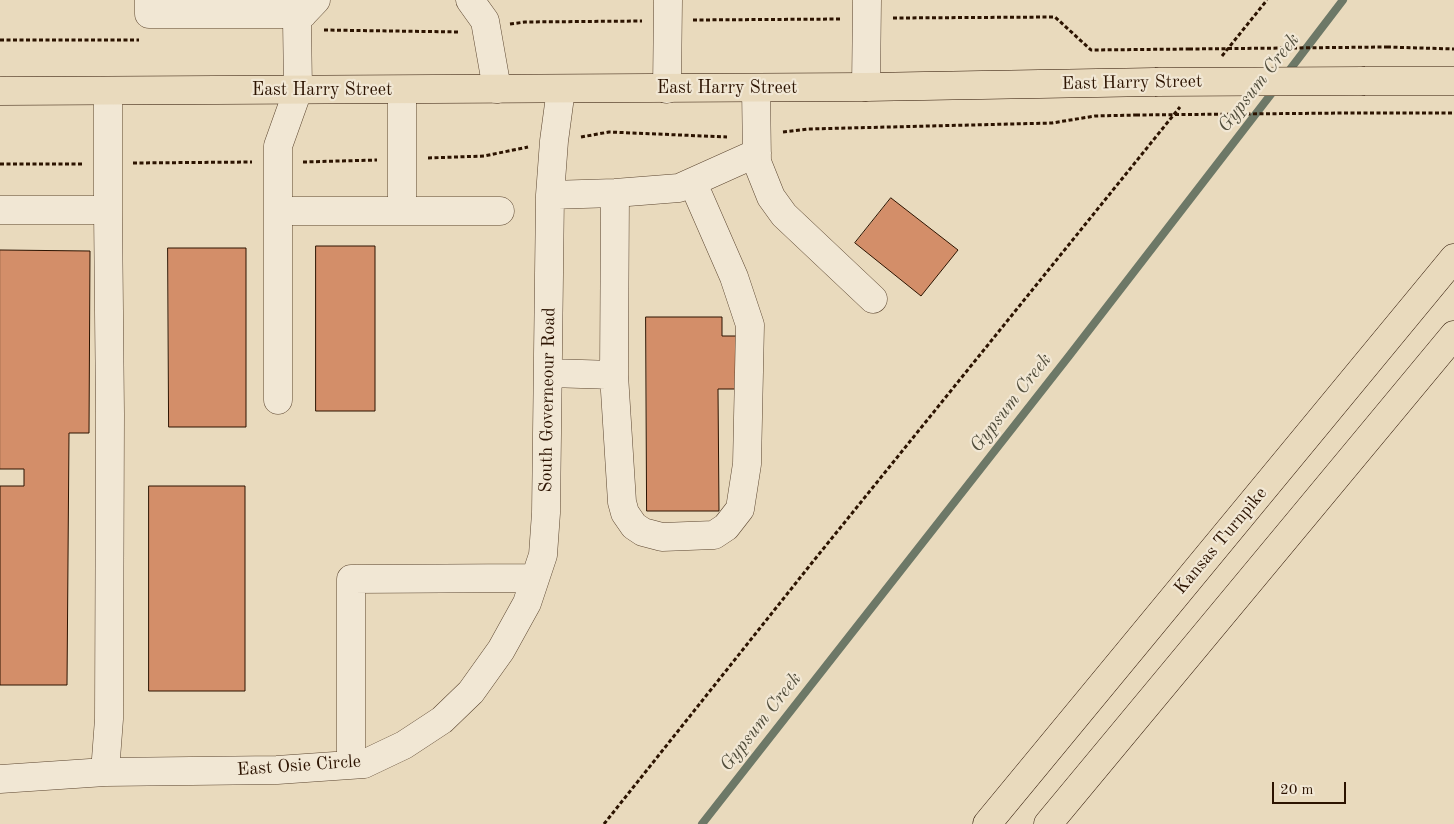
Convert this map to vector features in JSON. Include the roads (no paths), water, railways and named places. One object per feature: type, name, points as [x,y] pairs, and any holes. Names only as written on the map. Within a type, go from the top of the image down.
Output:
[{"type":"main road","name":"East Harry Street","points":[[0,91],[756,88],[1155,82],[1454,81]]},
{"type":"main road","name":"Kansas Turnpike","points":[[987,824],[1454,258]]},
{"type":"main road","points":[[1048,824],[1454,335]]},
{"type":"street","points":[[149,0],[149,14],[305,14],[298,90],[278,146],[278,400]]},
{"type":"street","points":[[470,0],[485,21],[497,89]]},
{"type":"street","points":[[866,87],[867,9]]},
{"type":"street","points":[[667,88],[668,10]]},
{"type":"street","points":[[756,88],[757,162],[771,197],[784,215],[873,299]]},
{"type":"street","name":"South Governeour Road","points":[[471,692],[501,650],[527,603],[543,555],[546,513],[549,373],[550,195],[554,141],[561,89]]},
{"type":"street","points":[[402,90],[402,211]]},
{"type":"street","points":[[105,772],[109,719],[108,91]]},
{"type":"street","points":[[550,195],[615,193],[679,188],[757,153]]},
{"type":"street","points":[[615,193],[614,375],[622,502],[625,513],[634,526],[643,532],[662,536],[714,535],[726,527],[740,509],[744,489],[747,464],[750,325],[734,277],[693,183]]},
{"type":"street","points":[[0,210],[108,210]]},
{"type":"street","points":[[278,211],[500,211]]},
{"type":"street","points":[[549,373],[614,375]]},
{"type":"street","points":[[351,765],[351,579],[535,578]]},
{"type":"street","name":"East Osie Circle","points":[[0,778],[105,772],[276,770],[364,764],[404,745],[442,720],[471,692]]},
{"type":"waterway","name":"Gypsum Creek","points":[[1285,76],[1343,0]]},
{"type":"waterway","name":"Gypsum Creek","points":[[702,824],[1069,356],[1275,89]]}]
